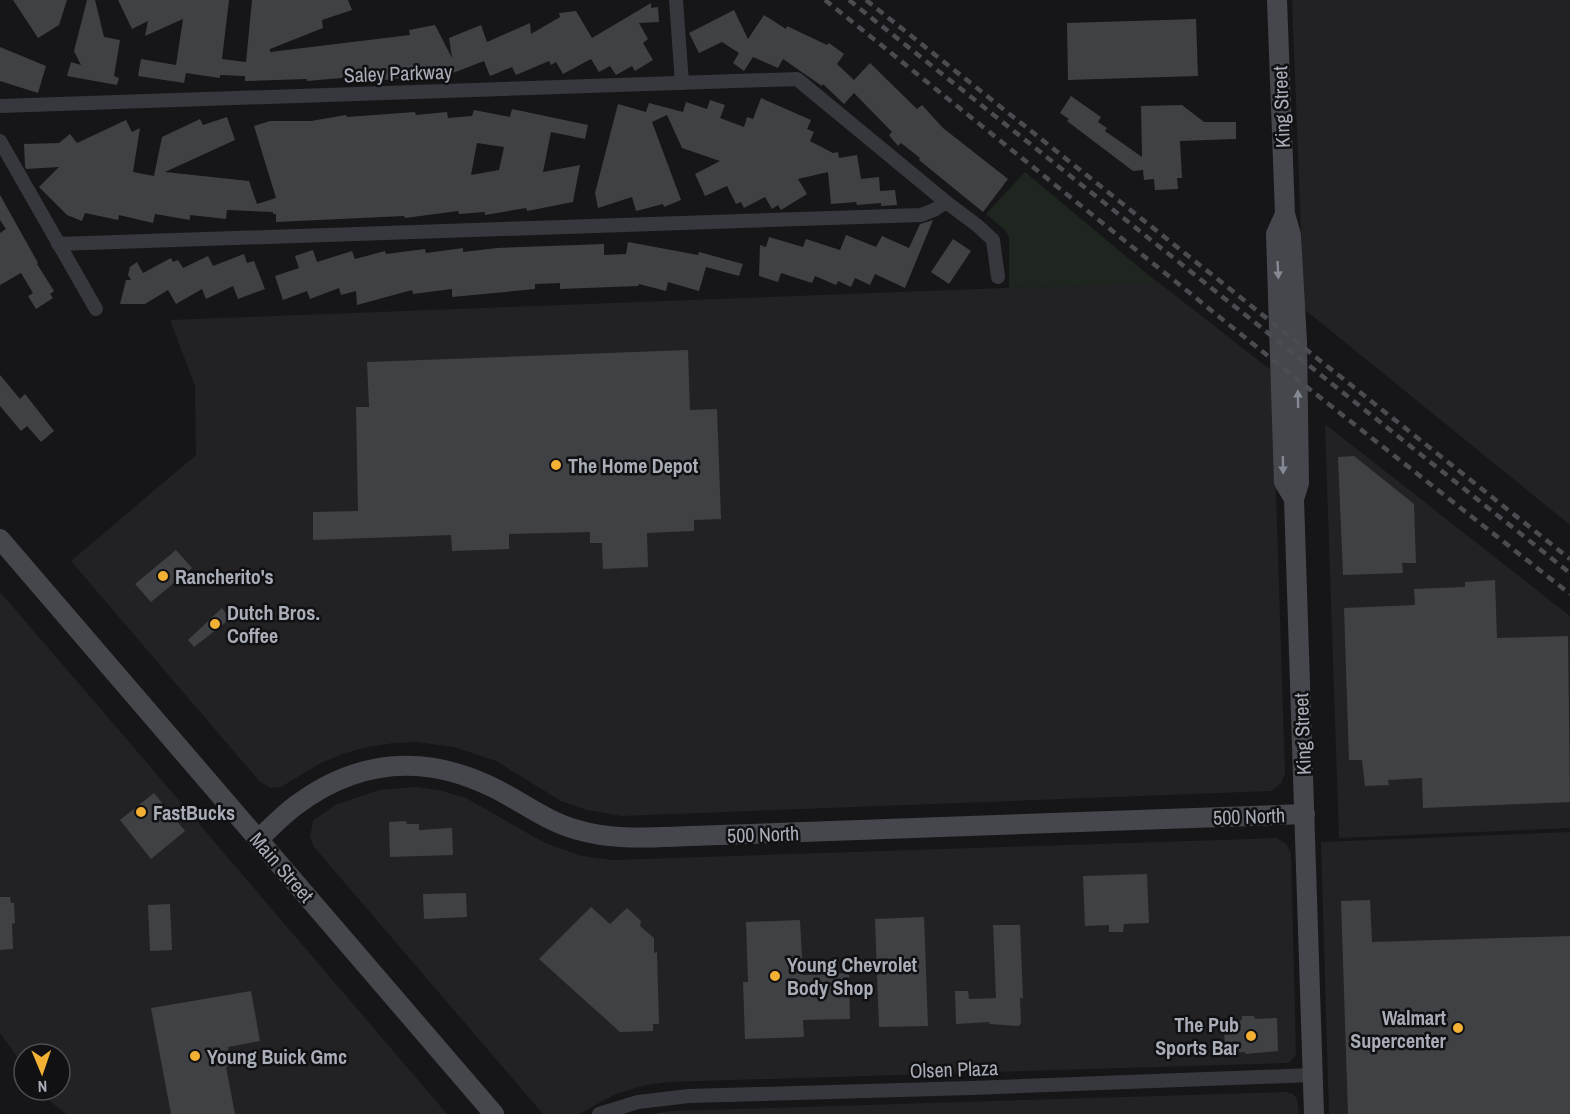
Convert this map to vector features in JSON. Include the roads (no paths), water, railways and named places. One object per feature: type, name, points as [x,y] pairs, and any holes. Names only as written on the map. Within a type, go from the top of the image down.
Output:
[{"type":"street","points":[[676,0],[682,83]]},
{"type":"street","name":"King Street","points":[[1277,0],[1285,214],[1291,235],[1297,342],[1299,483],[1294,499],[1314,1114]]},
{"type":"street","name":"Saley Parkway","points":[[0,106],[797,79],[946,202]]},
{"type":"street","points":[[0,141],[96,309]]},
{"type":"street","points":[[58,244],[921,215],[946,202],[993,240],[998,277]]},
{"type":"street","name":"Main Street","points":[[0,539],[494,1114]]},
{"type":"street","name":"500 North","points":[[258,840],[294,807],[341,779],[370,770],[410,765],[442,769],[470,777],[565,826],[591,834],[619,837],[1305,814]]},
{"type":"street","name":"Olsen Plaza","points":[[599,1114],[638,1102],[689,1096],[1313,1075]]},
{"type":"railway","points":[[825,0],[1298,380],[1570,594]]},
{"type":"railway","points":[[849,0],[1570,573]]},
{"type":"railway","points":[[866,0],[1570,559]]},
{"type":"place","name":"The Home Depot","points":[[556,465]]},
{"type":"place","name":"Rancherito's","points":[[163,576]]},
{"type":"place","name":"Dutch Bros. Coffee","points":[[215,624]]},
{"type":"place","name":"FastBucks","points":[[141,812]]},
{"type":"place","name":"Young Chevrolet Body Shop","points":[[775,976]]},
{"type":"place","name":"Walmart Supercenter","points":[[1458,1028]]},
{"type":"place","name":"The Pub Sports Bar","points":[[1251,1036]]},
{"type":"place","name":"Young Buick Gmc","points":[[195,1056]]}]
